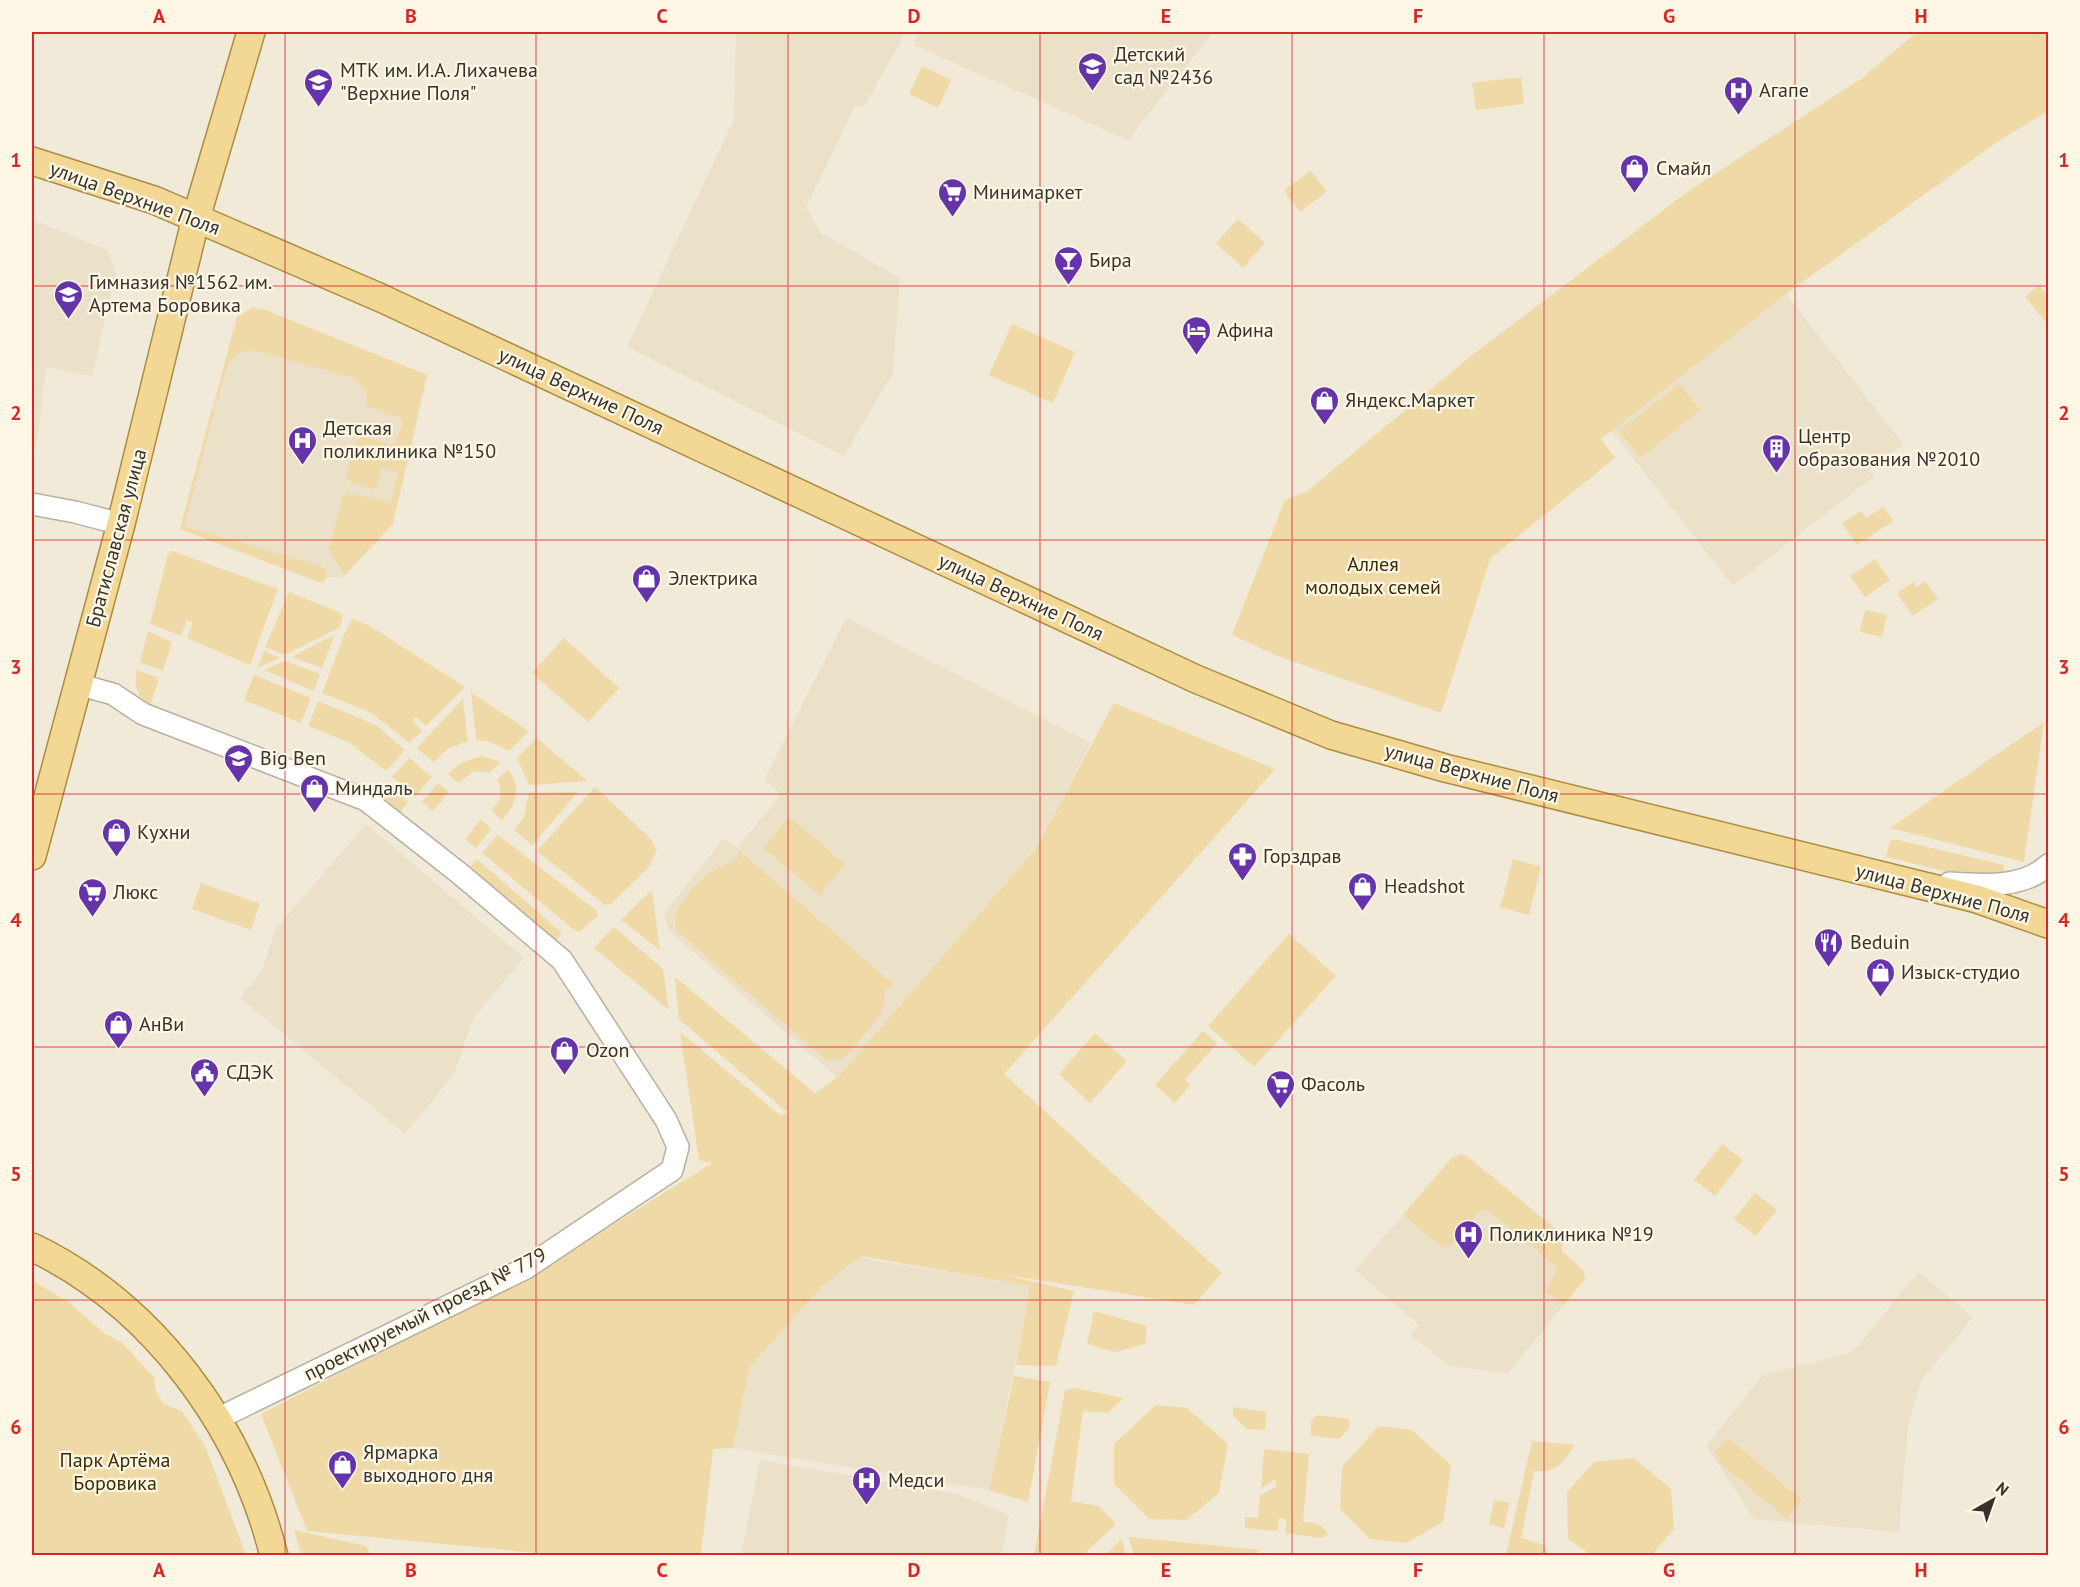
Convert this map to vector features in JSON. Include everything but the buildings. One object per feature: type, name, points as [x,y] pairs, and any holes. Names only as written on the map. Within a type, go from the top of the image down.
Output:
[{"type":"main road","name":"Братиславская улица","points":[[32,856],[121,524],[196,218],[251,32]]},
{"type":"main road","name":"улица Верхние Поля","points":[[32,161],[154,200],[196,218],[508,356],[1196,679],[1332,735],[1456,770],[1907,881],[1998,905],[2049,924]]},
{"type":"main road","points":[[34,1247],[75,1272],[138,1322],[186,1375],[217,1419],[248,1478],[274,1556]]},
{"type":"street","points":[[32,504],[121,524]]},
{"type":"street","name":"проектируемый проезд № 779","points":[[77,684],[113,694],[143,714],[366,800],[396,822],[562,960],[666,1120],[678,1147],[672,1170],[526,1268],[217,1419]]},
{"type":"street","points":[[1907,881],[1981,885],[2016,882],[2049,865]]},
{"type":"shaded area","points":[[736,32],[906,32],[864,107],[855,106],[806,208],[821,233],[900,278],[893,373],[844,456],[627,347],[734,119]]},
{"type":"shaded area","name":"Детский сад №2436","points":[[918,32],[1213,32],[1128,140],[914,45]]},
{"type":"shaded area","name":"Гимназия №1562 им. Артема Боровика","points":[[32,219],[108,251],[116,273],[92,376],[46,367],[37,442],[32,457]]},
{"type":"shaded area","points":[[1786,294],[1903,444],[1870,470],[1874,476],[1733,586],[1611,430]]},
{"type":"shaded area","name":"Детская поликлиника №150","points":[[252,308],[263,309],[427,375],[393,524],[342,578],[327,577],[322,583],[180,529],[237,317]]},
{"type":"shaded area","points":[[846,618],[1091,743],[1035,850],[838,1078],[668,930],[664,913],[724,838],[737,848],[781,794],[764,780]]},
{"type":"shaded area","points":[[366,824],[524,958],[473,1018],[454,1074],[405,1134],[240,998],[262,971],[275,930]]},
{"type":"shaded area","name":"Поликлиника №19","points":[[1461,1154],[1468,1157],[1563,1235],[1562,1251],[1583,1270],[1585,1279],[1508,1373],[1449,1366],[1411,1335],[1419,1325],[1355,1270],[1452,1158]]},
{"type":"shaded area","points":[[861,1256],[871,1260],[1031,1286],[989,1490],[733,1448],[749,1368],[823,1285]]},
{"type":"shaded area","points":[[1918,1272],[1973,1317],[1922,1379],[1908,1425],[1899,1532],[1754,1519],[1706,1446],[1762,1376],[1853,1352]]},
{"type":"shaded area","name":"Медси","points":[[760,1460],[957,1494],[1009,1515],[1002,1555],[741,1555]]},
{"type":"green space","name":"Аллея молодых семей","points":[[1917,32],[2048,32],[2048,111],[2000,140],[1786,294],[1601,439],[1615,458],[1490,559],[1441,713],[1280,657],[1232,635],[1285,500],[1306,492],[1471,356],[1690,190],[1862,78]]},
{"type":"green space","points":[[922,66],[951,80],[938,108],[909,94]]},
{"type":"green space","points":[[1521,77],[1524,104],[1476,110],[1472,83]]},
{"type":"green space","points":[[1310,171],[1327,191],[1300,212],[1284,191]]},
{"type":"green space","points":[[1238,219],[1265,243],[1243,268],[1216,243]]},
{"type":"green space","points":[[2040,285],[2045,293],[2048,290],[2048,320],[2046,322],[2025,297]]},
{"type":"green space","points":[[252,308],[263,309],[427,375],[393,524],[345,575],[329,549],[343,495],[347,493],[391,502],[398,472],[382,468],[377,487],[373,489],[351,482],[346,478],[355,443],[363,436],[389,445],[396,443],[402,424],[401,418],[366,406],[367,391],[352,377],[252,350],[243,351],[231,361],[224,375],[219,400],[214,404],[237,317]]},
{"type":"green space","points":[[1012,324],[1075,352],[1053,403],[989,375]]},
{"type":"green space","points":[[1680,384],[1700,410],[1640,458],[1619,431]]},
{"type":"green space","points":[[212,408],[214,411],[212,420],[184,527],[319,565],[325,569],[327,577],[322,583],[180,529]]},
{"type":"green space","points":[[1883,507],[1893,521],[1857,545],[1842,523],[1861,511],[1866,518]]},
{"type":"green space","points":[[172,551],[278,589],[250,665],[187,638],[193,623],[187,620],[181,636],[150,624],[168,554]]},
{"type":"green space","points":[[1875,559],[1890,580],[1865,597],[1850,576]]},
{"type":"green space","points":[[1925,581],[1938,599],[1913,616],[1897,593],[1913,582],[1916,587]]},
{"type":"green space","points":[[289,592],[343,614],[340,627],[285,655],[265,647]]},
{"type":"green space","points":[[1865,610],[1887,615],[1882,637],[1860,632]]},
{"type":"green space","points":[[353,619],[370,626],[465,687],[426,726],[416,717],[413,721],[422,731],[409,743],[372,713],[322,693],[346,630]]},
{"type":"green space","points":[[148,631],[172,642],[163,671],[140,662]]},
{"type":"green space","points":[[335,634],[322,668],[292,657]]},
{"type":"green space","points":[[564,638],[619,688],[588,722],[532,673]]},
{"type":"green space","points":[[264,651],[280,658],[258,667]]},
{"type":"green space","points":[[285,661],[320,674],[314,691],[264,670]]},
{"type":"green space","points":[[137,670],[159,678],[150,706],[137,690]]},
{"type":"green space","points":[[254,675],[311,698],[301,723],[244,700]]},
{"type":"green space","points":[[471,692],[529,731],[509,751],[488,741],[476,740]]},
{"type":"green space","points":[[463,699],[468,741],[449,748],[433,762],[417,748]]},
{"type":"green space","points":[[318,701],[376,725],[405,750],[386,771],[350,743],[308,726]]},
{"type":"green space","points":[[1114,703],[1275,769],[1004,1074],[1222,1273],[1194,1305],[1000,1274],[1074,1291],[1056,1366],[1016,1365],[1030,1286],[861,1256],[823,1285],[749,1368],[733,1448],[713,1449],[701,1555],[559,1555],[307,1531],[261,1414],[555,1261],[712,1163],[699,1160],[680,1032],[781,1116],[787,1112],[679,1019],[675,977],[815,1093],[838,1077],[1035,850]]},
{"type":"green space","points":[[2044,722],[2024,862],[1890,828]]},
{"type":"green space","points":[[537,738],[587,781],[529,785],[517,758]]},
{"type":"green space","points":[[481,756],[501,762],[489,773],[473,771],[459,783],[448,774],[460,763]]},
{"type":"green space","points":[[409,758],[432,777],[415,796],[392,777]]},
{"type":"green space","points":[[508,769],[515,783],[516,796],[502,820],[491,810],[500,800],[500,787],[497,780]]},
{"type":"green space","points":[[385,783],[408,802],[400,813],[374,796]]},
{"type":"green space","points":[[438,783],[449,792],[433,811],[422,802]]},
{"type":"green space","points":[[595,787],[651,839],[657,851],[648,868],[611,904],[605,905],[537,851]]},
{"type":"green space","points":[[578,792],[532,845],[514,830],[524,817],[529,793]]},
{"type":"green space","points":[[789,817],[845,864],[820,895],[763,848]]},
{"type":"green space","points":[[481,819],[491,829],[476,848],[465,839]]},
{"type":"green space","points":[[498,835],[597,911],[598,916],[579,932],[574,930],[482,853]]},
{"type":"green space","points":[[1894,839],[2004,865],[2002,876],[1948,872],[1886,857],[1890,841]]},
{"type":"green space","points":[[740,851],[894,985],[890,990],[886,988],[882,1013],[844,1058],[826,1060],[676,930],[679,908],[686,896],[705,876],[739,859],[735,856]]},
{"type":"green space","points":[[477,859],[562,933],[553,943],[468,869]]},
{"type":"green space","points":[[1513,859],[1541,867],[1529,915],[1500,907]]},
{"type":"green space","points":[[201,883],[260,904],[251,930],[192,909]]},
{"type":"green space","points":[[652,890],[660,950],[621,920]]},
{"type":"green space","points":[[614,927],[663,969],[669,1010],[594,948]]},
{"type":"green space","points":[[1289,934],[1336,976],[1254,1067],[1208,1026]]},
{"type":"green space","points":[[1203,1031],[1217,1043],[1185,1080],[1190,1085],[1175,1103],[1155,1085]]},
{"type":"green space","points":[[1095,1033],[1127,1061],[1090,1103],[1059,1074]]},
{"type":"green space","points":[[1722,1144],[1743,1160],[1715,1196],[1694,1180]]},
{"type":"green space","points":[[1461,1154],[1468,1157],[1563,1235],[1562,1251],[1583,1270],[1585,1279],[1564,1305],[1546,1291],[1558,1268],[1488,1210],[1480,1211],[1450,1247],[1440,1245],[1403,1215],[1452,1158]]},
{"type":"green space","points":[[1755,1193],[1777,1210],[1756,1236],[1734,1219]]},
{"type":"green space","name":"Парк Артёма Боровика","points":[[32,1280],[71,1304],[104,1333],[121,1342],[154,1377],[156,1392],[164,1404],[182,1411],[205,1446],[246,1555],[32,1555]]},
{"type":"green space","points":[[1094,1311],[1147,1326],[1145,1344],[1115,1352],[1087,1344]]},
{"type":"green space","points":[[1014,1376],[1050,1382],[1028,1502],[989,1490]]},
{"type":"green space","points":[[1075,1388],[1124,1398],[1108,1413],[1083,1411],[1071,1501],[1098,1506],[1115,1522],[1114,1526],[1083,1555],[1034,1555],[1065,1390]]},
{"type":"green space","points":[[1156,1405],[1187,1408],[1228,1444],[1219,1493],[1186,1520],[1149,1519],[1114,1484],[1114,1444]]},
{"type":"green space","points":[[1233,1407],[1266,1412],[1265,1430],[1247,1429],[1233,1416]]},
{"type":"green space","points":[[1318,1415],[1349,1419],[1350,1427],[1340,1439],[1311,1436],[1311,1421]]},
{"type":"green space","points":[[1379,1426],[1412,1430],[1451,1465],[1443,1522],[1406,1543],[1370,1539],[1340,1509],[1342,1467]]},
{"type":"green space","points":[[1728,1438],[1802,1500],[1788,1517],[1786,1518],[1721,1464],[1715,1453]]},
{"type":"green space","points":[[1532,1441],[1575,1445],[1559,1466],[1534,1471],[1521,1538],[1544,1545],[1549,1555],[1506,1555]]},
{"type":"green space","points":[[1264,1449],[1309,1454],[1303,1522],[1321,1526],[1328,1536],[1320,1538],[1286,1533],[1286,1519],[1279,1518],[1278,1531],[1245,1528],[1245,1517],[1258,1518],[1260,1495],[1276,1487],[1276,1479],[1261,1488]]},
{"type":"green space","points":[[1634,1458],[1671,1489],[1674,1529],[1652,1555],[1591,1555],[1568,1539],[1567,1492],[1594,1462]]},
{"type":"green space","points":[[1494,1500],[1510,1503],[1504,1528],[1489,1524]]},
{"type":"green space","points":[[294,1530],[366,1546],[371,1555],[304,1555],[300,1551]]},
{"type":"green space","points":[[1129,1537],[1260,1550],[1254,1556],[1134,1555]]},
{"type":"green space","points":[[1122,1539],[1126,1555],[1105,1555]]},
{"type":"place","name":"Детский сад №2436","points":[[1093,92]]},
{"type":"place","name":"МТК им. И.А. Лихачева \"Верхние Поля\"","points":[[319,108]]},
{"type":"place","name":"Агапе","points":[[1738,116]]},
{"type":"place","name":"Смайл","points":[[1635,194]]},
{"type":"place","name":"Минимаркет","points":[[952,218]]},
{"type":"place","name":"Бира","points":[[1068,286]]},
{"type":"place","name":"Гимназия №1562 им. Артема Боровика","points":[[68,320]]},
{"type":"place","name":"Афина","points":[[1196,356]]},
{"type":"place","name":"Яндекс.Маркет","points":[[1324,426]]},
{"type":"place","name":"Детская поликлиника №150","points":[[302,466]]},
{"type":"place","name":"Центр образования №2010","points":[[1777,474]]},
{"type":"place","name":"Электрика","points":[[647,604]]},
{"type":"place","name":"Big Ben","points":[[239,784]]},
{"type":"place","name":"Миндаль","points":[[314,814]]},
{"type":"place","name":"Кухни","points":[[116,858]]},
{"type":"place","name":"Горздрав","points":[[1242,882]]},
{"type":"place","name":"Headshot","points":[[1363,912]]},
{"type":"place","name":"Люкс","points":[[92,918]]},
{"type":"place","name":"Beduin","points":[[1829,968]]},
{"type":"place","name":"Изыск-студио","points":[[1880,998]]},
{"type":"place","name":"АнВи","points":[[118,1050]]},
{"type":"place","name":"Ozon","points":[[565,1076]]},
{"type":"place","name":"СДЭК","points":[[205,1098]]},
{"type":"place","name":"Фасоль","points":[[1280,1110]]},
{"type":"place","name":"Поликлиника №19","points":[[1468,1260]]},
{"type":"place","name":"Ярмарка выходного дня","points":[[342,1490]]},
{"type":"place","name":"Медси","points":[[867,1506]]}]
